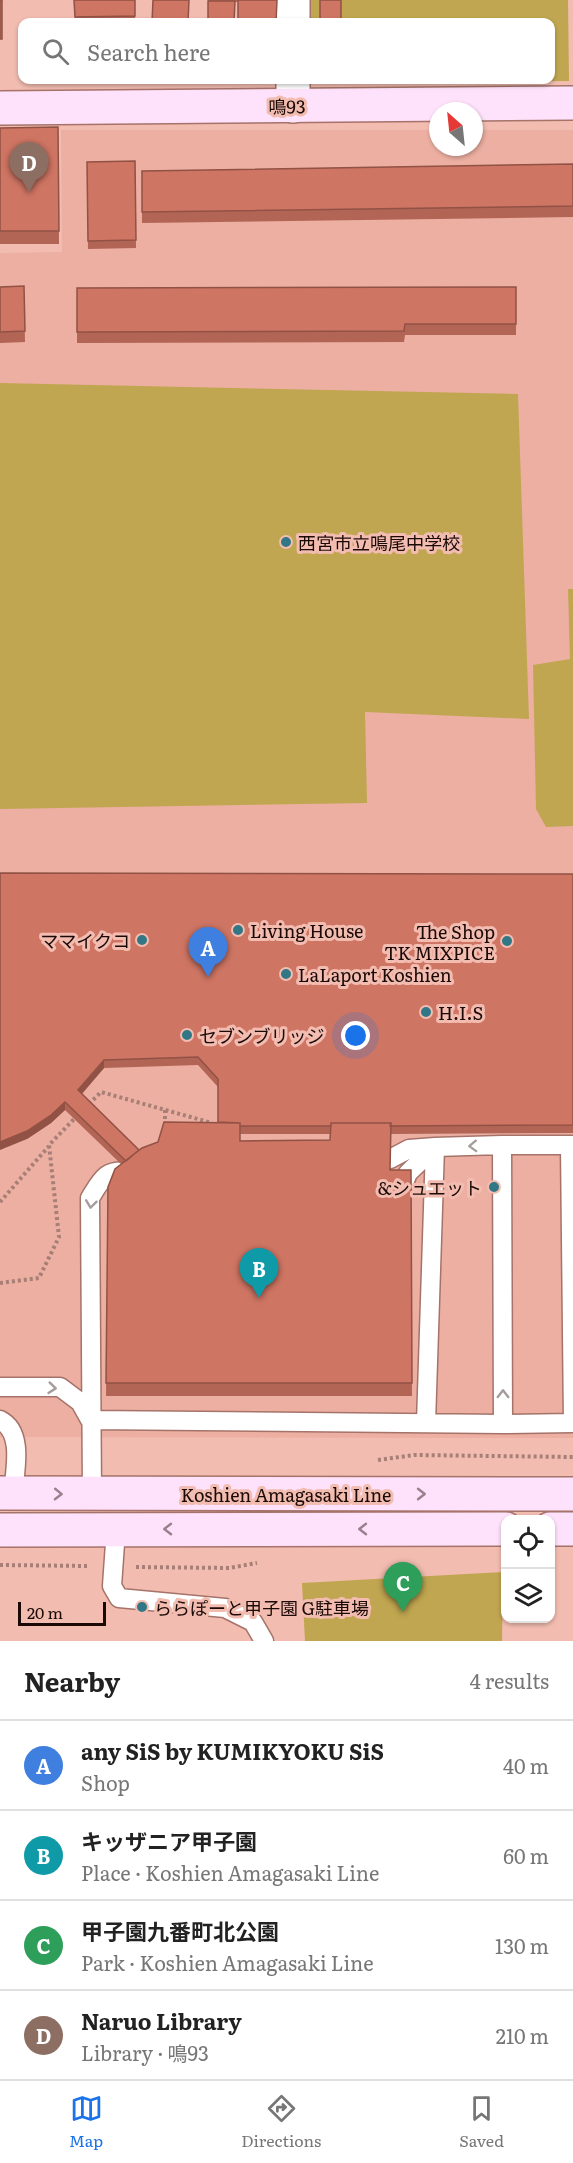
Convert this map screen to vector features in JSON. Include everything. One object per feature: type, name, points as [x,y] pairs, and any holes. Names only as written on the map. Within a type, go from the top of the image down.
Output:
[{"type":"main road","name":"鳴93","points":[[0,108],[293,93],[573,103]]},
{"type":"main road","name":"Koshien Amagasaki Line","points":[[7,1493],[573,1494]]},
{"type":"main road","name":"Koshien Amagasaki Line","points":[[0,1530],[501,1529]]},
{"type":"main road","points":[[555,1529],[573,1529]]},
{"type":"street","points":[[293,0],[293,18]]},
{"type":"lane","points":[[502,1145],[503,1424]]},
{"type":"lane","points":[[90,1420],[573,1423],[572,1145],[409,1149],[390,1159]]},
{"type":"lane","points":[[404,1184],[408,1173],[435,1147]]},
{"type":"lane","points":[[426,1423],[435,1147]]},
{"type":"lane","points":[[92,1494],[90,1198],[103,1177],[116,1170],[129,1172]]},
{"type":"lane","points":[[0,1387],[60,1387],[80,1402],[90,1420]]},
{"type":"lane","points":[[0,1420],[8,1424],[15,1439],[7,1493]]},
{"type":"lane","points":[[116,1529],[112,1587],[119,1598],[225,1608],[253,1622],[264,1641]]},
{"type":"path","points":[[88,1105],[101,1092],[217,1125]]},
{"type":"path","points":[[165,1110],[165,1130]]},
{"type":"path","points":[[0,1202],[81,1112]]},
{"type":"path","points":[[0,1283],[39,1278],[58,1237],[49,1145]]},
{"type":"shaded area","points":[[309,0],[568,0],[569,81],[555,81],[555,18],[309,18]]},
{"type":"shaded area","points":[[61,130],[429,130],[429,156],[483,156],[483,130],[573,130],[573,1438],[0,1437],[0,253],[62,252]]},
{"type":"shaded area","points":[[0,383],[518,394],[529,719],[365,712],[367,803],[0,809]]},
{"type":"shaded area","points":[[568,589],[573,589],[573,826],[546,827],[536,809],[533,665],[570,659]]},
{"type":"shaded area","points":[[501,1572],[502,1641],[305,1641],[302,1583]]},
{"type":"building","points":[[0,0],[2,0],[2,39],[0,39]]},
{"type":"building","points":[[74,0],[135,0],[135,16],[75,17]]},
{"type":"building","points":[[153,0],[189,0],[188,18],[152,18]]},
{"type":"building","points":[[238,0],[277,0],[276,18],[238,18]]},
{"type":"building","points":[[320,0],[341,0],[341,18],[320,18]]},
{"type":"building","points":[[208,1],[235,1],[234,18],[208,18]]},
{"type":"building","points":[[58,127],[59,231],[0,231],[0,128]]},
{"type":"building","points":[[135,161],[136,240],[88,241],[87,162]]},
{"type":"building","points":[[573,164],[573,206],[142,212],[142,171]]},
{"type":"building","points":[[24,286],[25,331],[0,332],[0,287]]},
{"type":"building","points":[[516,287],[516,324],[405,324],[404,331],[77,332],[77,288]]},
{"type":"building","name":"LaLaport Koshien","points":[[0,873],[573,874],[573,1125],[390,1126],[391,1123],[331,1123],[331,1126],[240,1126],[240,1123],[218,1122],[218,1079],[198,1057],[104,1060],[78,1090],[139,1150],[126,1161],[65,1102],[51,1115],[27,1131],[0,1142]]},
{"type":"building","points":[[164,1122],[240,1123],[240,1141],[330,1140],[331,1123],[391,1123],[390,1170],[411,1170],[412,1383],[106,1383],[108,1187],[115,1169],[142,1148],[158,1142]]},
{"type":"place","name":"Naruo Library","points":[[29,192]]},
{"type":"place","name":"西宮市立鳴尾中学校","points":[[286,542]]},
{"type":"place","name":"Living House","points":[[238,930]]},
{"type":"place","name":"ママイクコ","points":[[142,940]]},
{"type":"place","name":"The Shop TK MIXPICE","points":[[507,941]]},
{"type":"place","name":"LaLaport Koshien","points":[[286,974]]},
{"type":"place","name":"any SiS by KUMIKYOKU SiS","points":[[208,977]]},
{"type":"place","name":"H.I.S","points":[[426,1012]]},
{"type":"place","name":"セブンブリッジ","points":[[187,1035]]},
{"type":"place","name":"&シュエット","points":[[494,1187]]},
{"type":"place","name":"キッザニア甲子園","points":[[259,1298]]},
{"type":"place","name":"ららぽーと甲子園 G駐車場","points":[[142,1607]]},
{"type":"place","name":"甲子園九番町北公園","points":[[403,1612]]}]
